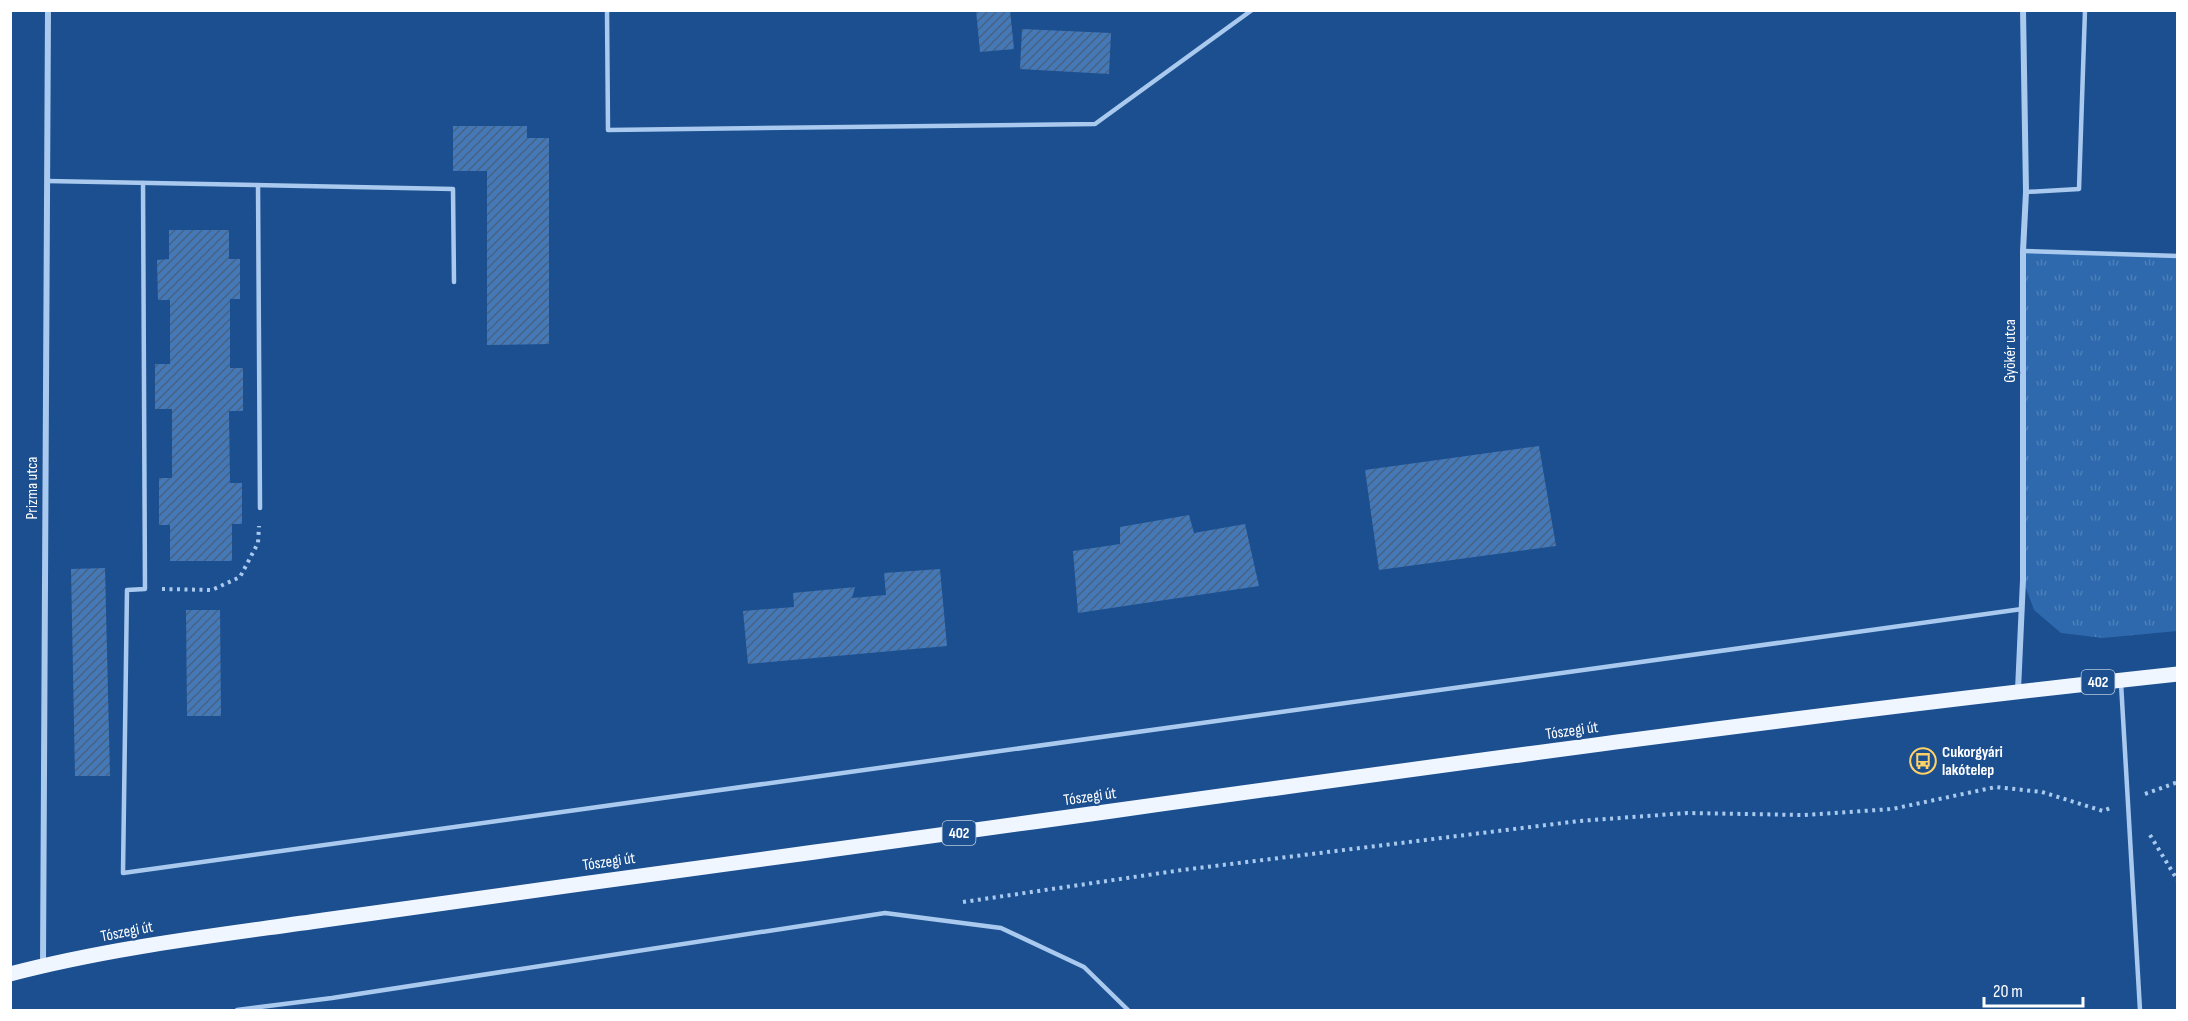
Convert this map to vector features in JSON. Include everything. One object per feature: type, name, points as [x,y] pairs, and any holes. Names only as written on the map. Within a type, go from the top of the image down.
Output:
[{"type":"main road","name":"Tószegi út","points":[[10,974],[161,944],[445,903],[1623,742],[2018,691],[2178,674]]},
{"type":"street","name":"Prizma utca","points":[[43,966],[48,10]]},
{"type":"street","name":"Gyökér utca","points":[[2018,691],[2022,609],[2026,192],[2023,10]]},
{"type":"lane","points":[[607,10],[608,130],[1095,124],[1252,10]]},
{"type":"lane","points":[[2026,192],[2079,189],[2085,10]]},
{"type":"lane","points":[[47,181],[453,189],[454,282]]},
{"type":"lane","points":[[143,183],[146,589],[127,590],[123,873],[2022,609]]},
{"type":"lane","points":[[258,185],[260,508]]},
{"type":"lane","points":[[2024,251],[2178,256]]},
{"type":"lane","points":[[2121,680],[2140,1011]]},
{"type":"lane","points":[[237,1011],[885,913],[1001,928],[1084,967],[1128,1011]]},
{"type":"path","points":[[146,589],[212,590],[240,577],[258,543],[260,508]]},
{"type":"path","points":[[953,903],[1182,870],[1579,821],[1687,813],[1804,815],[1892,809],[1996,787],[2042,792],[2103,811],[2178,782]]},
{"type":"path","points":[[2129,800],[2178,880]]},
{"type":"green space","points":[[2023,251],[2177,256],[2177,631],[2103,638],[2061,633],[2034,610],[2023,580]]},
{"type":"building","points":[[976,10],[1010,10],[1014,49],[980,52]]},
{"type":"building","points":[[1022,29],[1111,33],[1109,74],[1020,69]]},
{"type":"building","points":[[453,126],[527,126],[527,138],[549,138],[549,344],[487,345],[487,171],[453,171]]},
{"type":"building","points":[[169,230],[229,230],[229,259],[240,259],[240,299],[230,299],[230,368],[243,368],[243,411],[229,411],[230,483],[242,483],[242,524],[232,524],[232,561],[170,561],[170,525],[159,525],[159,478],[172,478],[172,409],[155,409],[155,364],[170,364],[170,300],[158,300],[157,260],[169,259]]},
{"type":"building","points":[[1539,446],[1556,546],[1379,570],[1365,470]]},
{"type":"building","points":[[1189,515],[1194,533],[1245,524],[1259,586],[1078,613],[1073,551],[1120,544],[1120,527]]},
{"type":"building","points":[[105,568],[110,776],[75,776],[71,569]]},
{"type":"building","points":[[940,569],[947,646],[748,664],[743,611],[794,607],[793,593],[855,587],[852,598],[886,595],[884,573]]},
{"type":"building","points":[[186,610],[220,610],[221,716],[187,716]]},
{"type":"place","name":"Cukorgyári lakótelep","points":[[1923,761]]}]
